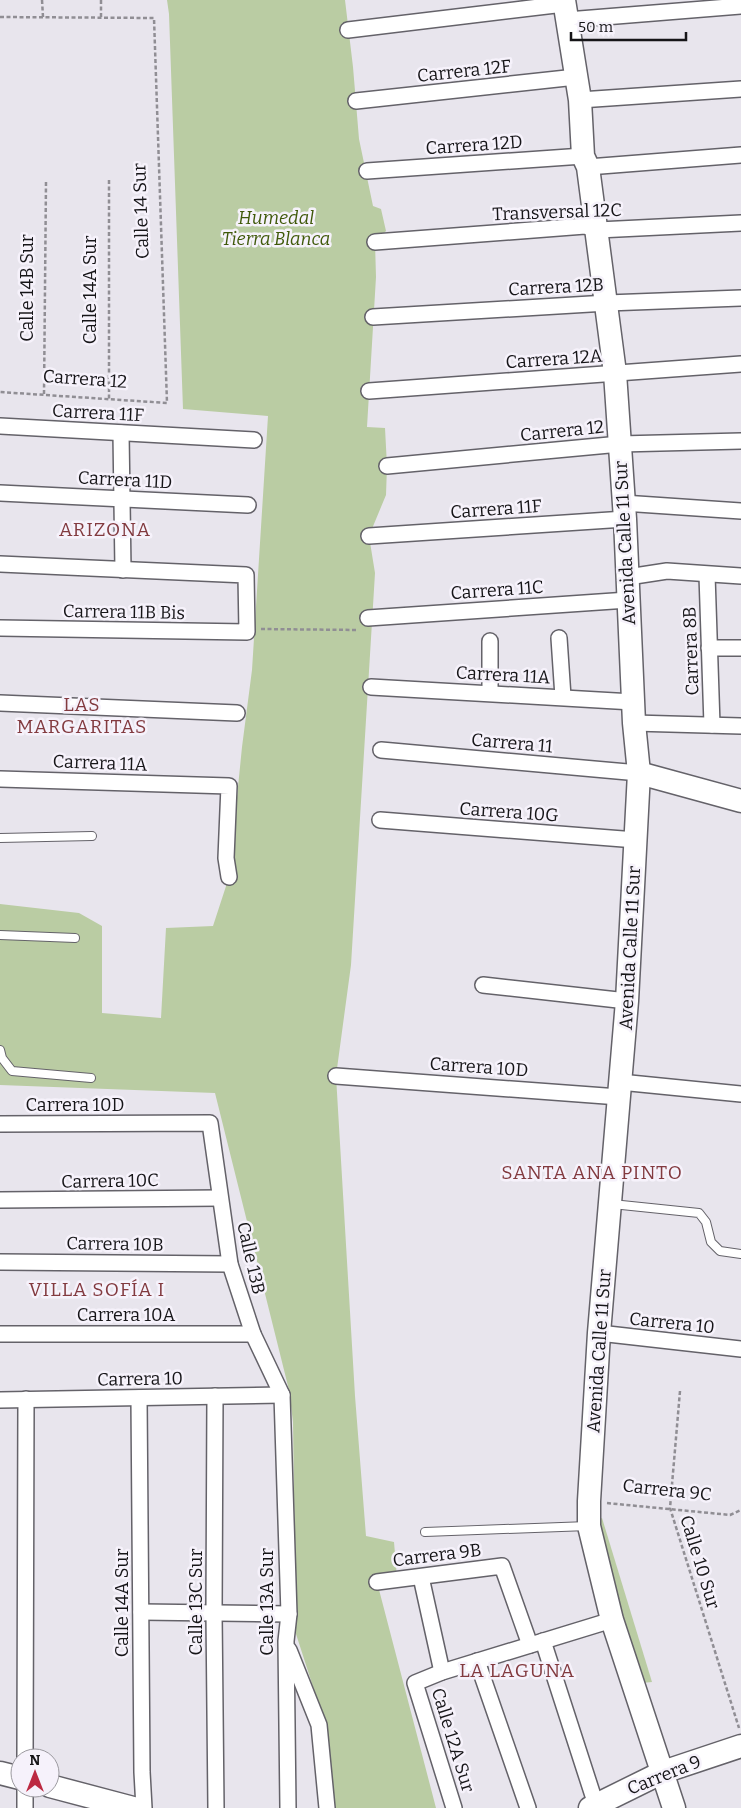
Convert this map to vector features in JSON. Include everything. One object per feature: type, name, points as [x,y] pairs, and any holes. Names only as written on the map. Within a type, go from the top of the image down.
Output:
[{"type":"street","points":[[348,30],[565,8],[741,6]]},
{"type":"street","name":"Avenida Calle 11 Sur","points":[[565,8],[580,100],[586,161],[598,230],[615,373],[639,773],[627,1001],[599,1333],[589,1526],[612,1620],[674,1808]]},
{"type":"street","name":"Carrera 12F","points":[[356,101],[576,77]]},
{"type":"street","points":[[580,100],[741,89]]},
{"type":"street","name":"Carrera 12D","points":[[367,171],[741,155]]},
{"type":"street","name":"Transversal 12C","points":[[375,242],[585,226],[598,230],[741,223]]},
{"type":"street","name":"Carrera 12B","points":[[374,317],[607,303],[741,298]]},
{"type":"street","name":"Carrera 12A","points":[[369,391],[741,364]]},
{"type":"street","name":"Carrera 11F","points":[[0,426],[254,440]]},
{"type":"street","points":[[121,433],[123,570]]},
{"type":"street","name":"Carrera 12","points":[[387,466],[620,444],[741,441]]},
{"type":"street","name":"Carrera 11D","points":[[0,493],[248,505]]},
{"type":"street","name":"Carrera 11F","points":[[369,536],[624,511],[741,511]]},
{"type":"street","points":[[0,564],[246,575],[250,631]]},
{"type":"street","points":[[628,577],[667,571],[741,576]]},
{"type":"street","name":"Carrera 8B","points":[[706,575],[712,725]]},
{"type":"street","name":"Carrera 11C","points":[[364,624],[628,600]]},
{"type":"street","name":"Carrera 11B Bis","points":[[0,628],[250,631]]},
{"type":"street","points":[[559,638],[563,698]]},
{"type":"street","points":[[490,641],[490,693]]},
{"type":"street","points":[[709,648],[741,648]]},
{"type":"street","name":"Carrera 11A","points":[[371,687],[563,698],[712,725],[741,726]]},
{"type":"street","points":[[0,703],[237,714]]},
{"type":"street","name":"Carrera 11","points":[[381,750],[639,773]]},
{"type":"street","points":[[639,773],[741,801]]},
{"type":"street","name":"Carrera 11A","points":[[0,778],[229,786],[226,858],[229,877]]},
{"type":"street","name":"Carrera 10G","points":[[380,820],[636,840]]},
{"type":"street","points":[[484,986],[627,1001]]},
{"type":"street","name":"Carrera 10D","points":[[336,1076],[741,1094]]},
{"type":"street","name":"Carrera 10D","points":[[0,1124],[210,1122]]},
{"type":"street","name":"Calle 13B","points":[[210,1122],[230,1264],[253,1334],[282,1395]]},
{"type":"street","name":"Carrera 10C","points":[[0,1200],[220,1198]]},
{"type":"street","name":"Carrera 10B","points":[[0,1262],[230,1264]]},
{"type":"street","name":"Carrera 10","points":[[599,1333],[741,1349]]},
{"type":"street","name":"Carrera 10A","points":[[0,1334],[253,1334]]},
{"type":"street","name":"Carrera 10","points":[[0,1400],[282,1395]]},
{"type":"street","name":"Calle 13A Sur","points":[[282,1395],[289,1614],[286,1641],[288,1808]]},
{"type":"street","name":"Calle 13C Sur","points":[[215,1396],[214,1613],[216,1808]]},
{"type":"street","name":"Calle 14A Sur","points":[[140,1398],[142,1772],[144,1808]]},
{"type":"street","points":[[25,1748],[26,1399]]},
{"type":"street","name":"Carrera 9B","points":[[376,1582],[502,1566],[536,1643]]},
{"type":"street","points":[[421,1577],[442,1672],[612,1620]]},
{"type":"street","points":[[141,1612],[289,1614]]},
{"type":"street","points":[[286,1641],[319,1725],[328,1808]]},
{"type":"street","points":[[536,1643],[593,1806]]},
{"type":"street","points":[[477,1661],[528,1808]]},
{"type":"street","name":"Calle 12A Sur","points":[[442,1672],[415,1683],[454,1808]]},
{"type":"street","name":"Carrera 9","points":[[593,1806],[663,1772],[741,1746]]},
{"type":"street","points":[[60,1790],[92,1803],[132,1808]]},
{"type":"lane","points":[[0,838],[92,836]]},
{"type":"lane","points":[[0,935],[75,938]]},
{"type":"lane","points":[[0,1050],[2,1058],[12,1071],[91,1078]]},
{"type":"lane","points":[[610,1204],[699,1213],[706,1222],[711,1242],[720,1251],[741,1254]]},
{"type":"lane","points":[[425,1532],[589,1526]]},
{"type":"path","points":[[42,0],[43,17]]},
{"type":"path","points":[[0,17],[101,18],[100,0]]},
{"type":"path","name":"Calle 14 Sur","points":[[101,18],[154,18],[167,403]]},
{"type":"path","name":"Calle 14A Sur","points":[[109,180],[109,400]]},
{"type":"path","name":"Calle 14B Sur","points":[[44,394],[46,182]]},
{"type":"path","name":"Carrera 12","points":[[0,392],[167,403]]},
{"type":"path","points":[[250,631],[364,624]]},
{"type":"path","name":"Calle 10 Sur","points":[[680,1391],[670,1508],[741,1736]]},
{"type":"path","name":"Carrera 9C","points":[[589,1501],[730,1515],[741,1510]]},
{"type":"green space","name":"Humedal Tierra Blanca","points":[[167,0],[345,0],[359,139],[373,206],[381,209],[386,231],[375,242],[376,277],[367,427],[385,428],[386,495],[369,536],[375,573],[351,965],[336,1076],[355,1396],[366,1536],[394,1542],[397,1578],[377,1582],[436,1808],[334,1808],[326,1727],[296,1634],[293,1422],[289,1390],[215,1093],[0,1085],[0,904],[79,913],[102,926],[102,1013],[161,1018],[166,928],[213,926],[229,877],[252,670],[268,416],[183,409]]},
{"type":"green space","points":[[602,1518],[652,1682],[642,1683],[619,1613],[595,1522]]},
{"type":"district","name":"ARIZONA","points":[[105,529]]},
{"type":"district","name":"LAS MARGARITAS","points":[[82,715]]},
{"type":"district","name":"SANTA ANA PINTO","points":[[592,1172]]},
{"type":"district","name":"VILLA SOFÍA I","points":[[97,1289]]},
{"type":"district","name":"LA LAGUNA","points":[[517,1670]]}]
